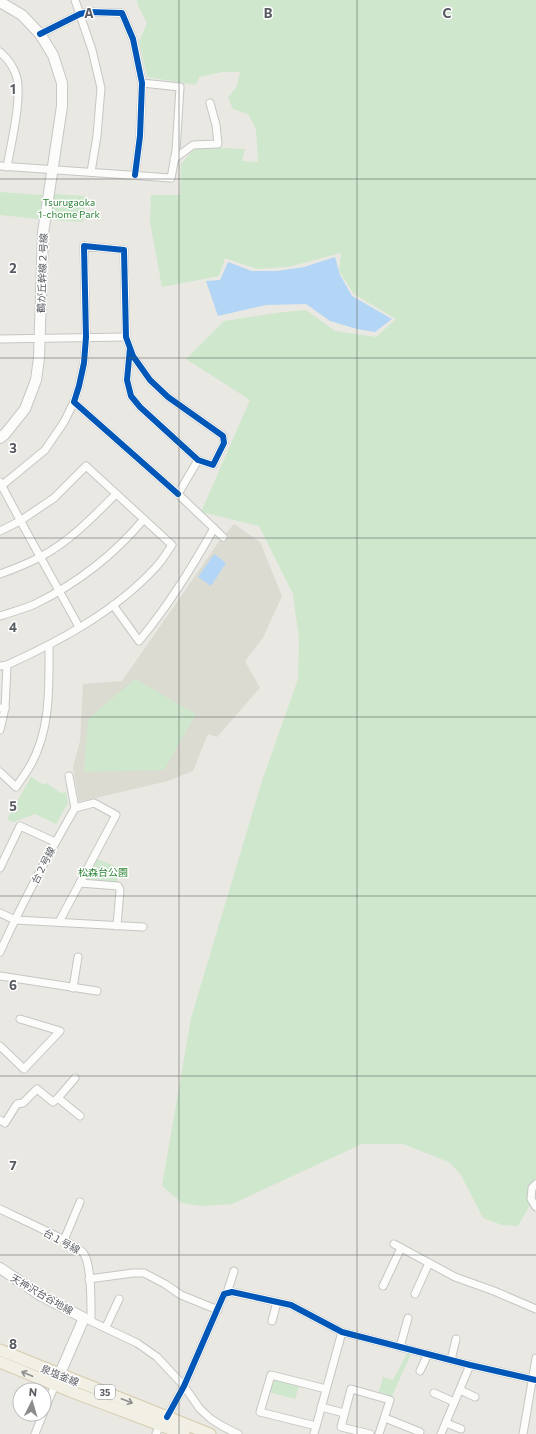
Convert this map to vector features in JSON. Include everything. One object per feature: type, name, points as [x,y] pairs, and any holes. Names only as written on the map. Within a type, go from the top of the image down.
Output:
[{"type":"main road","name":"泉塩釜線","points":[[0,1350],[59,1374],[161,1425],[210,1434]]},
{"type":"main road","name":"泉塩釜線","points":[[0,1362],[55,1385],[184,1434]]},
{"type":"street","points":[[75,0],[92,50],[101,88],[97,136],[91,172]]},
{"type":"street","name":"鶴が丘幹線２号線","points":[[0,2],[22,15],[40,34],[53,55],[62,83],[62,106],[43,233],[40,338],[36,380],[25,409],[0,438]]},
{"type":"street","points":[[40,34],[80,14],[89,12],[122,13],[133,39],[142,83],[140,136],[135,175]]},
{"type":"street","points":[[0,52],[7,58],[16,75],[18,97],[4,167],[171,178],[180,87],[142,83]]},
{"type":"street","points":[[174,159],[193,145],[218,144],[216,125],[210,103]]},
{"type":"street","points":[[79,627],[1,485],[45,450],[64,422],[74,402],[84,363],[86,338],[84,246],[124,250],[126,337],[133,356],[150,380],[168,396],[223,436],[224,443],[213,465],[198,460],[140,407],[131,396],[127,380],[130,348]]},
{"type":"street","points":[[0,339],[126,337]]},
{"type":"street","points":[[74,402],[178,494],[223,537]]},
{"type":"street","points":[[178,494],[198,460]]},
{"type":"street","points":[[0,531],[20,521],[54,498],[86,466],[172,545],[157,566],[139,585],[113,605],[49,646],[3,666],[0,730]]},
{"type":"street","points":[[0,574],[41,557],[68,539],[116,494]]},
{"type":"street","points":[[0,616],[33,604],[59,591],[87,573],[110,555],[129,537],[144,519]]},
{"type":"street","points":[[113,605],[139,640],[178,589],[214,528]]},
{"type":"street","points":[[0,772],[16,787],[30,766],[39,746],[46,715],[49,687],[49,646]]},
{"type":"street","points":[[60,922],[116,815],[94,803],[75,808],[69,776]]},
{"type":"street","name":"台２号線","points":[[0,952],[55,842],[75,808]]},
{"type":"street","points":[[0,868],[20,826],[55,842]]},
{"type":"street","points":[[80,883],[118,886],[120,890],[118,926]]},
{"type":"street","points":[[0,913],[15,920],[143,927]]},
{"type":"street","points":[[73,988],[78,957]]},
{"type":"street","points":[[0,976],[97,991]]},
{"type":"street","points":[[0,1046],[24,1069],[60,1031],[20,1019]]},
{"type":"street","points":[[0,1120],[5,1123],[17,1104],[23,1103],[37,1090],[53,1102],[75,1078]]},
{"type":"street","points":[[58,1098],[80,1116]]},
{"type":"street","points":[[536,1184],[532,1188],[530,1199],[536,1207]]},
{"type":"street","points":[[64,1240],[80,1202]]},
{"type":"street","name":"台１号線","points":[[0,1209],[64,1240],[83,1252],[87,1260],[89,1278],[87,1319]]},
{"type":"street","points":[[394,1244],[454,1277],[494,1291],[536,1309]]},
{"type":"street","points":[[383,1286],[401,1248]]},
{"type":"street","points":[[415,1294],[429,1263]]},
{"type":"street","name":"天神沢台谷地線","points":[[0,1268],[40,1295],[87,1319]]},
{"type":"street","points":[[89,1278],[133,1272],[144,1273],[165,1284],[180,1295],[218,1310]]},
{"type":"street","points":[[161,1425],[184,1386],[224,1294],[227,1293],[234,1272]]},
{"type":"street","points":[[227,1293],[232,1292],[291,1305],[342,1332],[534,1380]]},
{"type":"street","points":[[106,1328],[119,1299]]},
{"type":"street","points":[[272,1321],[277,1302]]},
{"type":"street","points":[[400,1347],[408,1318]]},
{"type":"street","points":[[52,1392],[59,1374],[87,1319],[137,1343],[157,1357],[184,1386],[200,1409],[211,1419],[238,1434]]},
{"type":"street","points":[[326,1389],[271,1375],[260,1412],[315,1430],[342,1332]]},
{"type":"street","points":[[451,1360],[456,1339]]},
{"type":"street","points":[[420,1371],[428,1354]]},
{"type":"street","points":[[523,1434],[534,1380],[536,1358]]},
{"type":"street","points":[[441,1434],[470,1365]]},
{"type":"street","points":[[370,1434],[341,1426],[351,1389],[390,1400],[379,1434]]},
{"type":"street","points":[[460,1390],[475,1397]]},
{"type":"street","points":[[434,1393],[454,1402]]},
{"type":"street","points":[[321,1407],[344,1413]]},
{"type":"street","points":[[385,1418],[420,1432],[419,1434]]},
{"type":"street","points":[[35,1434],[40,1422]]},
{"type":"street","points":[[446,1423],[461,1429]]},
{"type":"shaded area","points":[[234,524],[260,542],[282,596],[263,638],[245,661],[260,688],[217,737],[208,734],[193,771],[168,781],[79,802],[73,767],[80,741],[83,684],[122,681],[220,540]]},
{"type":"green space","points":[[137,0],[536,0],[536,1178],[528,1191],[530,1205],[518,1226],[502,1225],[483,1218],[461,1175],[449,1162],[403,1144],[362,1144],[232,1204],[202,1206],[182,1203],[162,1186],[191,1018],[262,781],[298,679],[299,639],[293,594],[259,526],[201,512],[250,400],[186,359],[224,321],[306,310],[335,331],[376,337],[396,319],[354,294],[339,271],[341,253],[288,267],[257,269],[225,258],[219,276],[162,287],[150,222],[151,195],[180,195],[181,164],[192,151],[204,147],[245,149],[242,161],[258,162],[256,129],[248,114],[233,109],[228,98],[237,86],[240,72],[222,72],[199,77],[196,85],[147,77],[139,42],[147,23],[138,6]]},
{"type":"green space","name":"Tsurugaoka 1-chome Park","points":[[0,192],[42,195],[39,219],[0,215]]},
{"type":"green space","name":"Tsurugaoka 1-chome Park","points":[[54,194],[85,196],[83,222],[51,220]]},
{"type":"green space","points":[[135,679],[196,714],[164,770],[84,772],[88,719]]},
{"type":"green space","points":[[31,777],[44,785],[46,783],[61,793],[66,792],[68,803],[56,824],[35,814],[13,822],[7,819]]},
{"type":"green space","name":"松森台公園","points":[[97,859],[118,867],[117,883],[85,881]]},
{"type":"green space","points":[[407,1353],[411,1354],[392,1396],[379,1392],[383,1377],[393,1380]]},
{"type":"green space","points":[[277,1380],[299,1386],[295,1399],[269,1392],[272,1382]]},
{"type":"water","points":[[335,257],[340,275],[352,296],[392,319],[375,332],[357,329],[330,321],[306,304],[266,305],[218,316],[206,281],[220,280],[228,262],[252,271],[277,271],[304,267]]},
{"type":"water","points":[[214,554],[226,563],[211,586],[198,577]]},
{"type":"cycle path","points":[[40,34],[80,14],[89,12],[122,13],[133,39],[142,83],[140,136],[135,175]]},
{"type":"cycle path","points":[[130,348],[127,380],[131,396],[140,407],[198,460],[213,465],[224,443],[223,436],[168,397],[150,380],[133,356],[126,337],[124,250],[84,246],[86,337],[84,363],[74,402],[178,494]]},
{"type":"cycle path","points":[[167,1417],[184,1386],[224,1294],[232,1292],[291,1305],[342,1332],[470,1365],[536,1380]]}]
